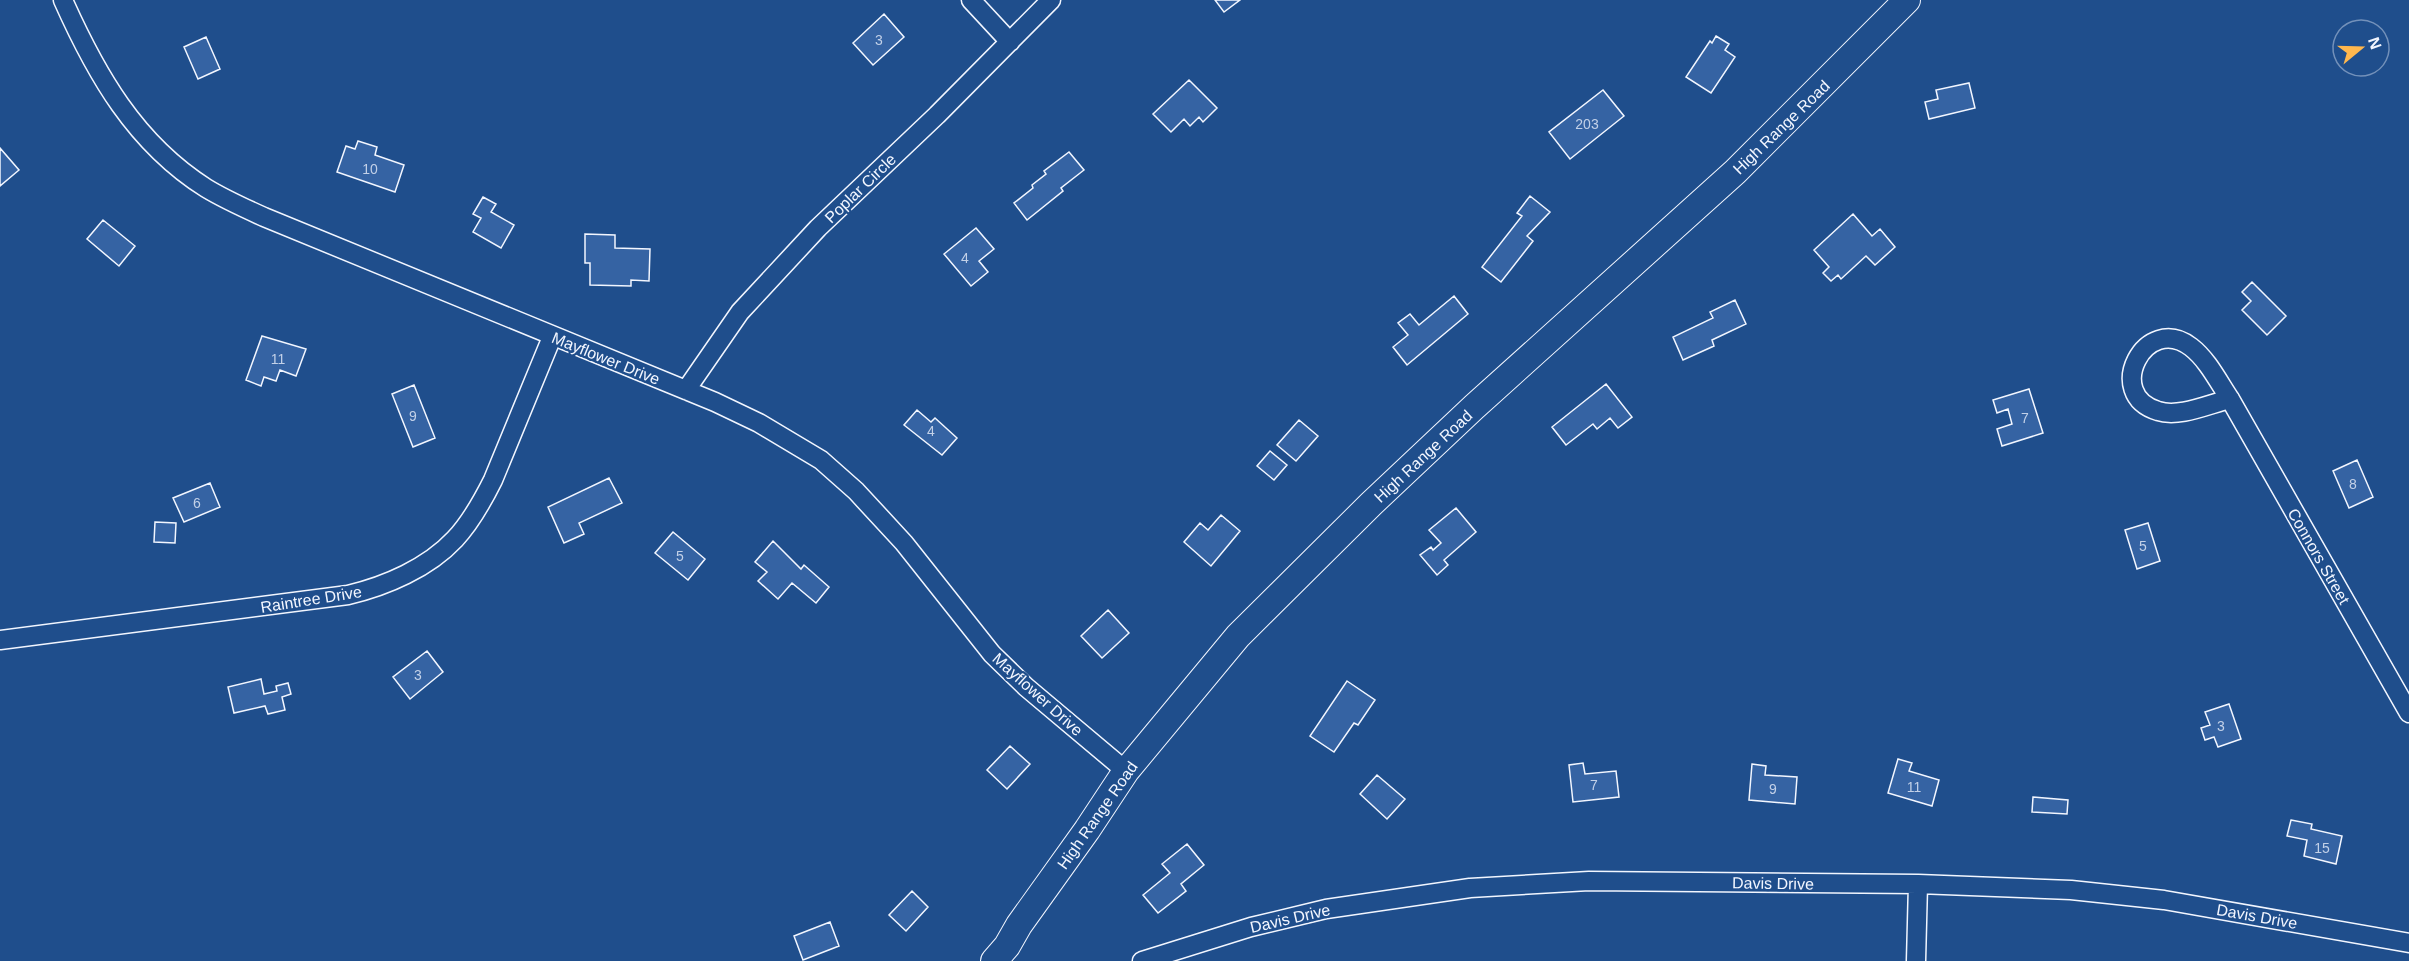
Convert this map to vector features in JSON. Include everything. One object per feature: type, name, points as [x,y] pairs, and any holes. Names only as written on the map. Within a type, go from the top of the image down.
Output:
[{"type":"street","name":"Mayflower Drive","points":[[63,0],[80,40],[115,100],[133,124],[159,152],[207,188],[264,217],[686,390],[759,423],[821,460],[856,491],[904,543],[992,654],[1026,687],[1126,771]]},
{"type":"street","points":[[971,0],[1010,42]]},
{"type":"street","name":"Poplar Circle","points":[[686,390],[741,312],[818,228],[1051,0]]},
{"type":"street","name":"High Range Road","points":[[994,961],[1007,946],[1019,925],[1126,771],[1238,636],[1474,407],[1735,172],[1907,0]]},
{"type":"street","name":"Raintree Drive","points":[[0,640],[348,595],[371,590],[414,570],[455,540],[482,501],[493,480],[552,337]]},
{"type":"street","name":"Connors Street","points":[[2230,399],[2169,414],[2156,411],[2145,405],[2137,395],[2132,373],[2135,361],[2150,344],[2172,339],[2184,342],[2204,361],[2230,399],[2409,713]]},
{"type":"street","name":"Davis Drive","points":[[1142,961],[1251,927],[1326,909],[1470,888],[1589,881],[1918,884],[2071,890],[2164,900],[2409,943]]},
{"type":"street","points":[[1916,961],[1918,884]]},
{"type":"building","points":[[1215,0],[1240,0],[1224,12]]},
{"type":"building","points":[[884,14],[904,37],[873,65],[853,43]]},
{"type":"building","points":[[1716,36],[1729,44],[1725,50],[1735,57],[1711,93],[1686,77],[1710,41],[1712,43]]},
{"type":"building","points":[[206,37],[220,69],[198,79],[184,47]]},
{"type":"building","points":[[1189,80],[1217,108],[1203,122],[1199,117],[1190,126],[1184,119],[1171,132],[1153,114]]},
{"type":"building","points":[[1969,83],[1975,108],[1929,119],[1925,102],[1938,99],[1936,90]]},
{"type":"building","points":[[1603,90],[1624,116],[1570,159],[1549,132]]},
{"type":"building","points":[[358,141],[377,147],[375,155],[404,165],[395,192],[337,172],[346,146],[355,149]]},
{"type":"building","points":[[0,148],[19,170],[0,186]]},
{"type":"building","points":[[1069,152],[1084,170],[1061,188],[1063,191],[1027,220],[1014,203],[1033,188],[1032,185],[1046,174],[1044,171]]},
{"type":"building","points":[[1530,196],[1550,212],[1527,236],[1533,241],[1501,282],[1482,267],[1522,216],[1517,213]]},
{"type":"building","points":[[483,197],[496,204],[491,212],[514,225],[501,248],[473,232],[481,218],[473,214]]},
{"type":"building","points":[[1853,214],[1872,236],[1880,229],[1895,247],[1875,265],[1866,256],[1841,279],[1838,275],[1831,281],[1823,273],[1829,267],[1814,250]]},
{"type":"building","points":[[103,220],[135,246],[119,266],[87,239]]},
{"type":"building","points":[[976,228],[994,249],[979,261],[988,272],[971,286],[944,254]]},
{"type":"building","points":[[585,234],[615,235],[615,248],[650,249],[649,281],[631,280],[631,286],[590,285],[590,263],[585,263]]},
{"type":"building","points":[[2252,282],[2286,316],[2267,335],[2242,310],[2251,301],[2242,292]]},
{"type":"building","points":[[1454,296],[1468,314],[1407,365],[1393,347],[1408,335],[1398,323],[1410,314],[1419,325]]},
{"type":"building","points":[[1735,300],[1746,324],[1712,340],[1714,346],[1683,360],[1673,337],[1713,318],[1710,312]]},
{"type":"building","points":[[262,336],[306,349],[296,376],[280,370],[276,381],[264,377],[261,386],[246,380]]},
{"type":"building","points":[[1606,384],[1632,417],[1618,428],[1610,418],[1597,429],[1593,424],[1566,445],[1552,427]]},
{"type":"building","points":[[414,385],[435,438],[413,447],[392,394]]},
{"type":"building","points":[[2029,389],[2043,433],[2002,446],[1997,429],[2012,424],[2008,409],[1997,413],[1993,400]]},
{"type":"building","points":[[917,410],[931,422],[935,418],[957,438],[942,455],[904,425]]},
{"type":"building","points":[[1299,420],[1318,436],[1296,461],[1277,445]]},
{"type":"building","points":[[1270,451],[1287,465],[1274,480],[1257,466]]},
{"type":"building","points":[[2357,460],[2373,497],[2349,508],[2333,471]]},
{"type":"building","points":[[609,478],[622,503],[579,523],[584,534],[564,543],[548,507]]},
{"type":"building","points":[[210,483],[220,507],[184,522],[173,498]]},
{"type":"building","points":[[1456,508],[1476,532],[1444,560],[1448,565],[1437,575],[1420,555],[1431,547],[1433,550],[1441,543],[1429,530]]},
{"type":"building","points":[[1221,515],[1240,531],[1211,566],[1184,542],[1200,523],[1208,530]]},
{"type":"building","points":[[155,522],[176,523],[175,543],[154,542]]},
{"type":"building","points":[[2148,523],[2160,561],[2137,569],[2125,530]]},
{"type":"building","points":[[673,532],[705,559],[688,580],[655,553]]},
{"type":"building","points":[[773,541],[801,569],[804,565],[829,587],[816,603],[792,583],[778,599],[758,581],[767,572],[755,562]]},
{"type":"building","points":[[1108,610],[1129,633],[1102,658],[1081,636]]},
{"type":"building","points":[[427,651],[443,672],[410,699],[393,677]]},
{"type":"building","points":[[261,679],[264,694],[277,691],[276,686],[288,683],[291,694],[282,697],[285,710],[268,714],[265,706],[234,713],[228,687]]},
{"type":"building","points":[[1347,681],[1375,700],[1358,725],[1354,723],[1334,752],[1310,736]]},
{"type":"building","points":[[2229,704],[2241,739],[2218,747],[2214,737],[2205,740],[2201,728],[2210,725],[2205,712]]},
{"type":"building","points":[[1010,746],[1030,764],[1007,789],[987,770]]},
{"type":"building","points":[[1898,759],[1912,763],[1909,771],[1939,780],[1932,806],[1888,793]]},
{"type":"building","points":[[1583,763],[1585,774],[1616,771],[1619,797],[1573,802],[1569,765]]},
{"type":"building","points":[[1752,764],[1766,766],[1765,775],[1797,777],[1795,804],[1749,800]]},
{"type":"building","points":[[1377,775],[1405,799],[1387,819],[1360,794]]},
{"type":"building","points":[[2033,797],[2068,800],[2067,814],[2032,812]]},
{"type":"building","points":[[2291,820],[2312,824],[2311,829],[2342,836],[2336,864],[2304,856],[2307,840],[2287,836]]},
{"type":"building","points":[[1187,844],[1204,865],[1181,884],[1186,891],[1158,913],[1143,895],[1170,873],[1162,864]]},
{"type":"building","points":[[912,891],[928,907],[906,931],[889,915]]},
{"type":"building","points":[[830,922],[839,946],[803,960],[794,936]]}]
